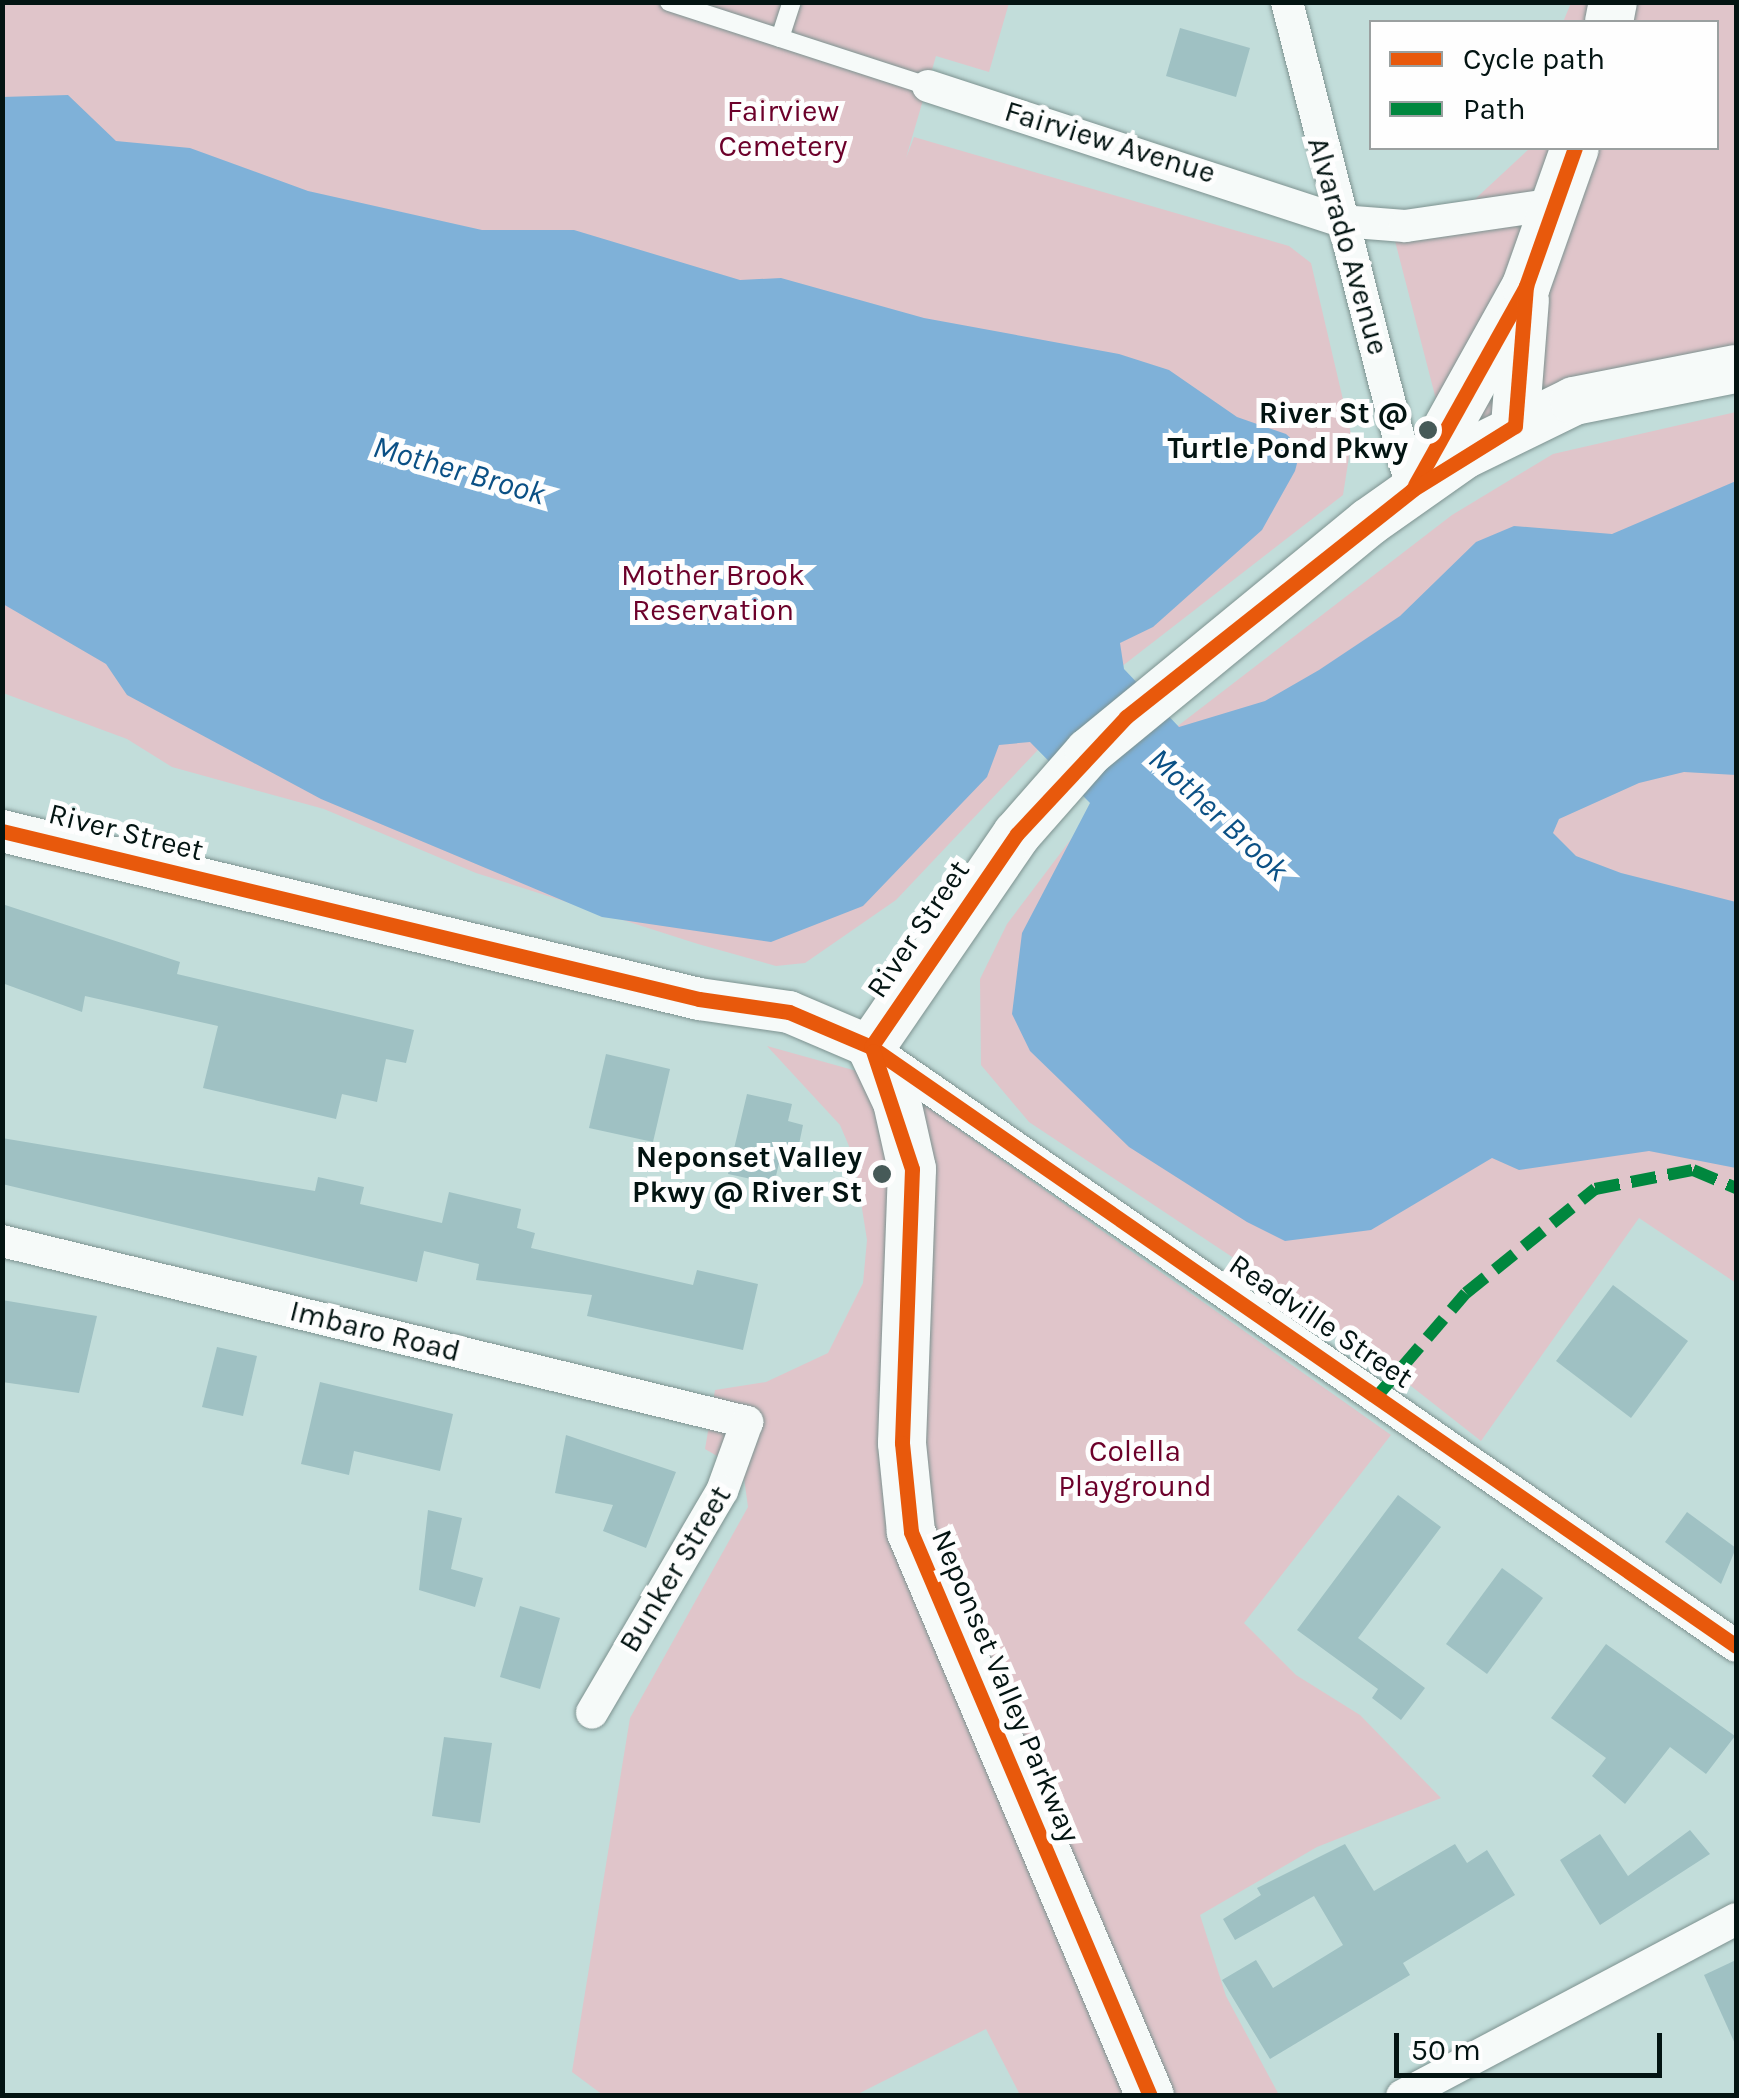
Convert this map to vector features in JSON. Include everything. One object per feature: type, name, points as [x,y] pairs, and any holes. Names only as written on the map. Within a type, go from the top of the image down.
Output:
[{"type":"main road","points":[[1412,490],[1526,286],[1574,150]]},
{"type":"main road","points":[[1515,426],[1526,286]]},
{"type":"main road","name":"River Street","points":[[871,1047],[1053,792],[1162,686],[1412,490],[1515,426],[1627,385],[1736,369]]},
{"type":"main road","name":"Neponset Valley Parkway","points":[[871,1047],[897,1102],[912,1169],[902,1443],[911,1532],[1150,2096]]},
{"type":"street","name":"Alvarado Avenue","points":[[1287,2],[1412,490]]},
{"type":"street","name":"Fairview Avenue","points":[[928,86],[1341,221],[1405,226],[1556,204]]},
{"type":"street","name":"River Street","points":[[2,831],[699,999],[790,1012],[871,1047]]},
{"type":"street","name":"Readville Street","points":[[871,1047],[1736,1646]]},
{"type":"street","name":"Imbaro Road","points":[[2,1241],[747,1422]]},
{"type":"street","name":"Bunker Street","points":[[592,1712],[714,1508],[747,1422]]},
{"type":"street","points":[[1402,2096],[1736,1918]]},
{"type":"lane","name":"Fairview Avenue","points":[[670,2],[928,86]]},
{"type":"lane","points":[[780,38],[792,2]]},
{"type":"green space","name":"Mother Brook Reservation","points":[[3,3],[1009,3],[989,72],[936,56],[906,158],[914,137],[1289,246],[1311,263],[1352,438],[1343,495],[1103,681],[896,900],[805,963],[776,966],[698,944],[476,873],[324,809],[172,767],[127,739],[3,693]]},
{"type":"green space","points":[[1571,3],[1736,3],[1736,355],[1447,442],[1387,210],[1415,218],[1473,201],[1528,150],[1719,150],[1719,20],[1564,20]]},
{"type":"green space","points":[[1736,412],[1736,1283],[1639,1218],[1481,1441],[1327,1320],[1029,1122],[981,1065],[980,979],[1007,924],[1127,765],[1452,515],[1553,454]]},
{"type":"green space","name":"Colella Playground","points":[[767,1046],[889,1080],[1391,1435],[1244,1623],[1296,1675],[1360,1715],[1441,1798],[1317,1847],[1200,1915],[1226,1996],[1279,2095],[1020,2095],[986,2029],[856,2095],[603,2095],[572,2072],[630,1718],[748,1507],[743,1471],[705,1449],[715,1390],[766,1382],[828,1353],[863,1283],[867,1240],[854,1158],[840,1125]]},
{"type":"water","name":"Mother Brook Reservation","points":[[68,95],[116,141],[190,148],[308,191],[482,230],[574,230],[740,280],[781,278],[924,318],[1119,354],[1169,370],[1237,417],[1286,434],[1301,448],[1295,471],[1262,530],[1153,627],[1120,643],[1124,669],[1179,727],[1265,701],[1319,670],[1400,616],[1476,542],[1514,526],[1612,534],[1736,481],[1736,775],[1684,772],[1639,783],[1559,819],[1553,833],[1576,856],[1621,873],[1736,902],[1736,1168],[1649,1151],[1519,1170],[1492,1158],[1371,1230],[1285,1241],[1247,1222],[1129,1147],[1030,1051],[1012,1014],[1022,933],[1090,803],[1030,742],[999,745],[987,777],[863,906],[771,942],[602,917],[321,799],[127,695],[106,664],[3,604],[2,97]]},
{"type":"building","points":[[1180,28],[1250,48],[1236,97],[1166,76]]},
{"type":"building","points":[[2,904],[180,962],[177,974],[414,1030],[406,1063],[386,1059],[377,1102],[342,1094],[336,1119],[203,1088],[218,1026],[85,996],[82,1012],[2,983]]},
{"type":"building","points":[[606,1054],[670,1069],[653,1142],[589,1128]]},
{"type":"building","points":[[747,1094],[792,1104],[788,1121],[803,1125],[797,1154],[782,1151],[774,1184],[728,1174]]},
{"type":"building","points":[[2,1138],[315,1191],[318,1177],[364,1187],[360,1204],[442,1223],[449,1192],[521,1209],[517,1228],[535,1233],[531,1248],[693,1285],[697,1270],[758,1284],[743,1350],[587,1316],[592,1295],[476,1280],[479,1264],[424,1251],[417,1282],[2,1184]]},
{"type":"building","points":[[1613,1285],[1688,1341],[1631,1418],[1556,1361]]},
{"type":"building","points":[[2,1300],[97,1316],[79,1393],[2,1382]]},
{"type":"building","points":[[217,1347],[257,1356],[243,1416],[202,1407]]},
{"type":"building","points":[[320,1382],[453,1414],[440,1471],[354,1451],[349,1475],[301,1464]]},
{"type":"building","points":[[566,1435],[676,1472],[646,1548],[603,1531],[613,1505],[555,1493]]},
{"type":"building","points":[[1398,1495],[1441,1527],[1358,1638],[1425,1688],[1401,1720],[1372,1698],[1378,1689],[1297,1630]]},
{"type":"building","points":[[428,1510],[462,1518],[451,1569],[483,1578],[475,1607],[419,1590]]},
{"type":"building","points":[[1687,1512],[1736,1548],[1721,1584],[1665,1542]]},
{"type":"building","points":[[1502,1568],[1543,1598],[1487,1674],[1446,1644]]},
{"type":"building","points":[[520,1606],[560,1618],[540,1689],[500,1677]]},
{"type":"building","points":[[1606,1644],[1735,1736],[1706,1774],[1670,1747],[1625,1804],[1592,1776],[1606,1758],[1551,1718]]},
{"type":"building","points":[[444,1737],[492,1743],[480,1823],[432,1816]]},
{"type":"building","points":[[1690,1830],[1710,1854],[1600,1925],[1560,1860],[1600,1834],[1628,1876]]},
{"type":"building","points":[[1345,1844],[1374,1891],[1455,1844],[1467,1863],[1487,1850],[1515,1895],[1403,1963],[1410,1975],[1270,2059],[1222,1980],[1256,1960],[1273,1988],[1343,1945],[1314,1896],[1235,1940],[1223,1919],[1261,1895],[1257,1888]]},
{"type":"building","points":[[1736,1960],[1736,2046],[1704,1975]]},
{"type":"marked path","points":[[1379,1394],[1466,1293],[1595,1189],[1693,1170],[1736,1188]]},
{"type":"cycle path","points":[[1415,485],[1526,286],[1574,150]]},
{"type":"cycle path","points":[[871,1047],[1017,834],[1126,717],[1412,490],[1515,426],[1526,286]]},
{"type":"cycle path","points":[[2,831],[699,999],[789,1012],[871,1047],[1736,1646]]},
{"type":"cycle path","points":[[873,1051],[912,1169],[902,1443],[911,1532],[1150,2096]]},
{"type":"place","name":"River St @ Turtle Pond Pkwy","points":[[1428,430]]},
{"type":"place","name":"Neponset Valley Pkwy @ River St","points":[[882,1174]]},
{"type":"park label","name":"Fairview Cemetery","points":[[783,128]]},
{"type":"water label","name":"Mother Brook","points":[[459,471]]},
{"type":"water label","name":"Mother Brook","points":[[1218,815]]}]
